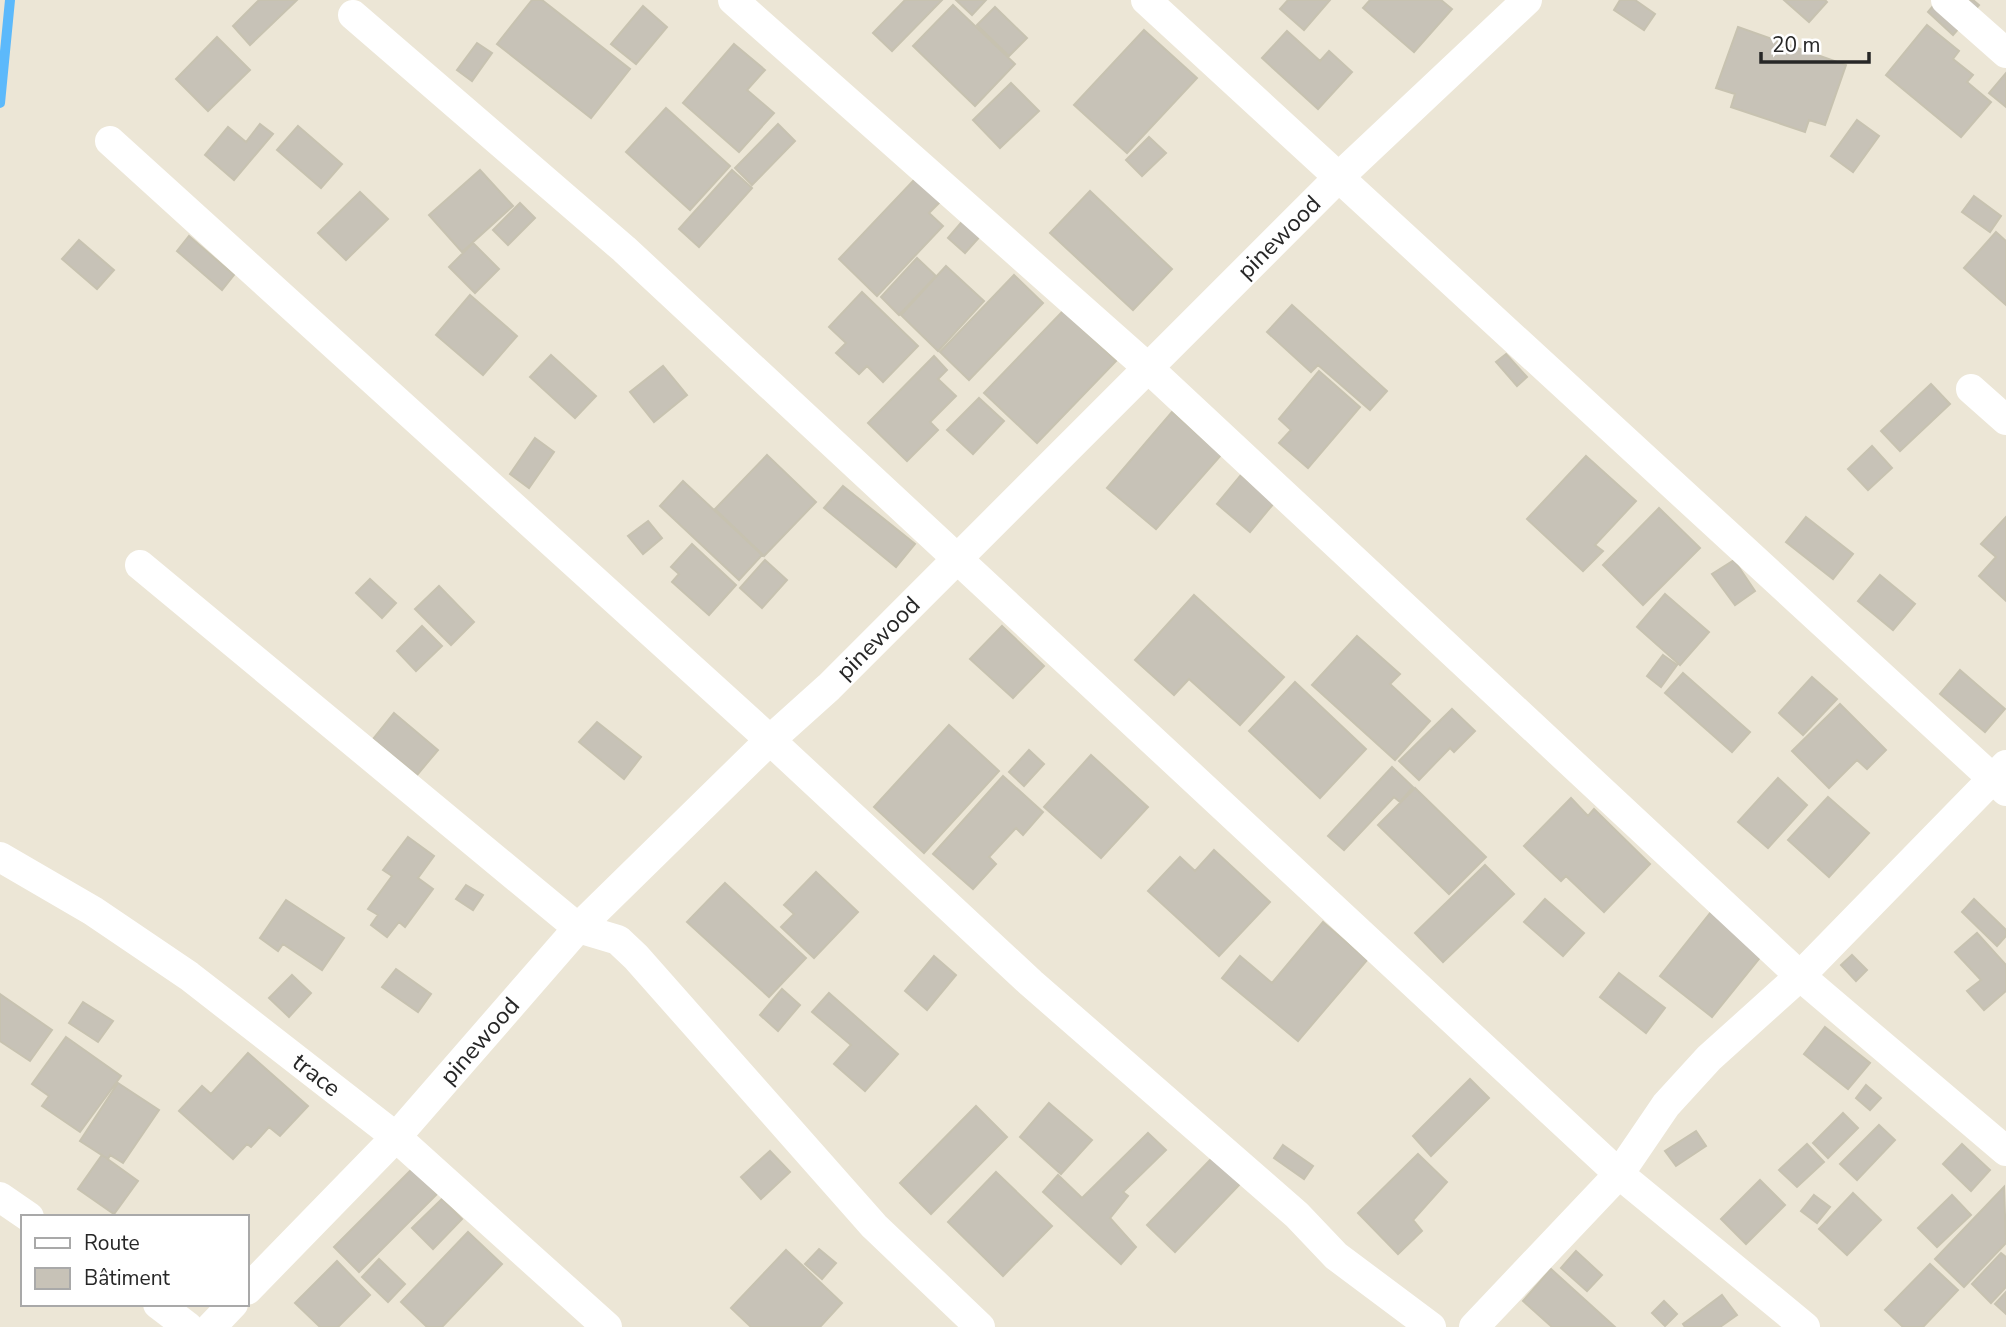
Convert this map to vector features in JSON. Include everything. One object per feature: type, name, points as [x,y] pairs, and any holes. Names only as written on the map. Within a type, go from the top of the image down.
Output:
[{"type":"street","points":[[733,0],[1147,367],[1800,976],[2006,1151]]},
{"type":"street","points":[[1146,0],[2001,778],[1800,976],[1710,1058],[1666,1105],[1619,1174],[1474,1327]]},
{"type":"street","name":"pinewood","points":[[248,1289],[396,1137],[578,928],[770,740],[829,687],[1339,176],[1527,0]]},
{"type":"street","points":[[1946,0],[2006,53]]},
{"type":"street","points":[[353,15],[624,249],[1619,1174],[1805,1327]]},
{"type":"street","points":[[110,141],[770,740],[1031,983],[1297,1215],[1336,1256],[1431,1327]]},
{"type":"street","points":[[1971,388],[2006,420]]},
{"type":"street","points":[[140,565],[578,928],[618,940],[874,1226],[980,1327]]},
{"type":"street","name":"trace","points":[[0,856],[93,911],[188,976],[396,1137],[607,1327]]},
{"type":"street","points":[[0,1197],[26,1215]]},
{"type":"street","points":[[161,1306],[188,1327]]},
{"type":"street","points":[[211,1327],[231,1306]]},
{"type":"building","points":[[259,0],[297,0],[250,45],[233,26]]},
{"type":"building","points":[[532,0],[542,0],[630,69],[591,118],[497,44]]},
{"type":"building","points":[[905,0],[942,0],[892,51],[873,33]]},
{"type":"building","points":[[956,0],[986,0],[972,15]]},
{"type":"building","points":[[1288,0],[1330,0],[1304,30],[1280,9]]},
{"type":"building","points":[[1370,0],[1441,0],[1452,9],[1414,52],[1363,8]]},
{"type":"building","points":[[1620,0],[1635,0],[1655,14],[1644,30],[1614,10]]},
{"type":"building","points":[[1784,0],[1825,0],[1827,2],[1809,22]]},
{"type":"building","points":[[1938,0],[1973,0],[1979,5],[1953,35],[1928,12]]},
{"type":"building","points":[[953,5],[1015,64],[975,106],[913,46]]},
{"type":"building","points":[[643,6],[667,27],[636,64],[611,44]]},
{"type":"building","points":[[995,7],[1027,38],[1009,56],[977,25]]},
{"type":"building","points":[[1927,25],[1959,51],[1953,59],[1973,75],[1967,82],[1991,102],[1961,137],[1886,75]]},
{"type":"building","points":[[1738,27],[1846,65],[1825,125],[1809,120],[1805,132],[1731,107],[1735,94],[1716,88]]},
{"type":"building","points":[[1144,30],[1197,78],[1127,153],[1074,105]]},
{"type":"building","points":[[1287,31],[1320,61],[1329,51],[1352,72],[1318,109],[1262,58]]},
{"type":"building","points":[[217,37],[250,70],[208,111],[176,79]]},
{"type":"building","points":[[477,43],[492,53],[472,81],[457,70]]},
{"type":"building","points":[[734,44],[765,70],[747,90],[774,113],[739,152],[683,103]]},
{"type":"building","points":[[2006,73],[2006,107],[1989,93]]},
{"type":"building","points":[[1011,83],[1039,111],[1000,148],[973,120]]},
{"type":"building","points":[[666,108],[730,166],[690,210],[626,152]]},
{"type":"building","points":[[1857,120],[1879,136],[1853,172],[1831,156]]},
{"type":"building","points":[[260,124],[273,134],[234,180],[205,155],[228,127],[246,142]]},
{"type":"building","points":[[778,124],[795,141],[752,185],[735,168]]},
{"type":"building","points":[[298,126],[342,164],[321,188],[277,150]]},
{"type":"building","points":[[1149,137],[1166,153],[1142,176],[1126,160]]},
{"type":"building","points":[[480,170],[513,206],[462,252],[429,215]]},
{"type":"building","points":[[732,170],[752,188],[699,247],[679,229]]},
{"type":"building","points":[[915,179],[940,202],[929,213],[943,226],[877,296],[839,259]]},
{"type":"building","points":[[1090,191],[1172,269],[1133,310],[1050,233]]},
{"type":"building","points":[[360,192],[388,219],[346,260],[318,233]]},
{"type":"building","points":[[1974,196],[2001,216],[1990,232],[1962,212]]},
{"type":"building","points":[[520,203],[535,218],[508,245],[493,230]]},
{"type":"building","points":[[966,217],[983,233],[965,253],[948,238]]},
{"type":"building","points":[[1996,232],[2006,241],[2006,305],[1964,268]]},
{"type":"building","points":[[189,236],[234,275],[222,290],[177,251]]},
{"type":"building","points":[[79,240],[114,270],[97,289],[62,259]]},
{"type":"building","points":[[473,243],[499,269],[475,293],[449,267]]},
{"type":"building","points":[[917,258],[936,276],[899,315],[881,297]]},
{"type":"building","points":[[946,266],[984,301],[938,351],[901,315]]},
{"type":"building","points":[[1014,275],[1043,303],[969,380],[940,352]]},
{"type":"building","points":[[862,292],[918,346],[883,382],[867,366],[859,374],[836,353],[846,343],[829,327]]},
{"type":"building","points":[[470,295],[517,336],[483,375],[436,335]]},
{"type":"building","points":[[1292,305],[1387,391],[1370,410],[1318,365],[1311,372],[1267,332]]},
{"type":"building","points":[[1063,311],[1116,361],[1037,443],[984,393]]},
{"type":"building","points":[[1506,354],[1527,377],[1517,386],[1496,362]]},
{"type":"building","points":[[551,355],[596,396],[575,418],[530,377]]},
{"type":"building","points":[[934,356],[947,370],[938,379],[956,396],[930,422],[938,430],[907,461],[868,423]]},
{"type":"building","points":[[663,366],[687,395],[654,422],[630,392]]},
{"type":"building","points":[[1319,371],[1360,407],[1308,468],[1279,443],[1291,430],[1279,419]]},
{"type":"building","points":[[1931,384],[1950,404],[1900,451],[1881,431]]},
{"type":"building","points":[[979,398],[1004,421],[973,454],[947,430]]},
{"type":"building","points":[[1172,412],[1221,455],[1156,529],[1107,488]]},
{"type":"building","points":[[535,438],[554,452],[529,488],[510,474]]},
{"type":"building","points":[[1872,446],[1892,468],[1868,490],[1848,469]]},
{"type":"building","points":[[767,455],[816,502],[764,556],[715,509]]},
{"type":"building","points":[[1586,456],[1636,501],[1595,545],[1603,551],[1583,571],[1527,519]]},
{"type":"building","points":[[1241,475],[1274,503],[1250,532],[1217,504]]},
{"type":"building","points":[[683,481],[762,555],[739,580],[660,506]]},
{"type":"building","points":[[843,486],[915,544],[896,567],[824,508]]},
{"type":"building","points":[[1659,508],[1700,548],[1643,605],[1603,565]]},
{"type":"building","points":[[1806,517],[1853,554],[1833,579],[1786,542]]},
{"type":"building","points":[[2006,517],[2006,601],[1979,576],[1996,557],[1981,544]]},
{"type":"building","points":[[648,521],[662,538],[643,554],[628,536]]},
{"type":"building","points":[[692,544],[736,585],[709,615],[672,582],[679,574],[671,567]]},
{"type":"building","points":[[765,560],[787,580],[762,608],[740,588]]},
{"type":"building","points":[[1734,560],[1755,591],[1735,605],[1712,574]]},
{"type":"building","points":[[1880,575],[1915,604],[1893,630],[1858,601]]},
{"type":"building","points":[[370,579],[396,603],[382,618],[356,593]]},
{"type":"building","points":[[439,586],[474,622],[451,645],[415,609]]},
{"type":"building","points":[[1665,594],[1709,632],[1680,665],[1637,627]]},
{"type":"building","points":[[1194,595],[1284,677],[1240,725],[1189,679],[1174,695],[1135,660]]},
{"type":"building","points":[[422,626],[442,646],[416,671],[397,651]]},
{"type":"building","points":[[1002,626],[1044,666],[1013,698],[970,659]]},
{"type":"building","points":[[1357,636],[1400,674],[1390,684],[1430,721],[1395,760],[1312,685]]},
{"type":"building","points":[[1663,655],[1677,665],[1661,687],[1647,676]]},
{"type":"building","points":[[1960,670],[2005,709],[1985,732],[1940,694]]},
{"type":"building","points":[[1683,673],[1750,732],[1732,752],[1665,693]]},
{"type":"building","points":[[1812,677],[1837,699],[1803,735],[1779,713]]},
{"type":"building","points":[[1295,682],[1366,749],[1320,798],[1249,731]]},
{"type":"building","points":[[1840,704],[1886,750],[1867,769],[1857,760],[1829,788],[1792,751]]},
{"type":"building","points":[[1452,709],[1475,731],[1454,752],[1450,748],[1419,780],[1399,761]]},
{"type":"building","points":[[394,713],[438,750],[417,775],[373,739]]},
{"type":"building","points":[[597,722],[641,757],[624,779],[579,742]]},
{"type":"building","points":[[949,725],[999,771],[924,853],[874,807]]},
{"type":"building","points":[[1029,750],[1044,764],[1024,786],[1009,772]]},
{"type":"building","points":[[1091,755],[1148,807],[1101,858],[1044,807]]},
{"type":"building","points":[[1392,767],[1413,787],[1400,802],[1394,797],[1344,850],[1328,836]]},
{"type":"building","points":[[1003,776],[1043,812],[1023,835],[1016,828],[989,857],[996,864],[973,889],[933,854]]},
{"type":"building","points":[[1778,778],[1807,805],[1768,848],[1738,822]]},
{"type":"building","points":[[1415,788],[1486,857],[1449,894],[1378,825]]},
{"type":"building","points":[[1828,797],[1869,833],[1829,877],[1788,840]]},
{"type":"building","points":[[1571,798],[1588,816],[1594,809],[1650,864],[1604,912],[1566,876],[1561,881],[1524,846]]},
{"type":"building","points":[[408,837],[434,856],[418,878],[433,889],[405,927],[399,922],[387,937],[371,925],[378,915],[368,909],[392,876],[383,870]]},
{"type":"building","points":[[1214,850],[1270,902],[1219,956],[1148,891],[1180,857],[1195,871]]},
{"type":"building","points":[[1485,865],[1514,894],[1443,962],[1415,933]]},
{"type":"building","points":[[816,872],[858,912],[814,958],[781,927],[794,914],[784,905]]},
{"type":"building","points":[[725,883],[806,958],[769,997],[687,922]]},
{"type":"building","points":[[466,885],[483,895],[473,910],[456,899]]},
{"type":"building","points":[[1545,899],[1584,933],[1563,956],[1524,922]]},
{"type":"building","points":[[1974,899],[2006,930],[2006,936],[1997,946],[1962,912]]},
{"type":"building","points":[[286,900],[344,938],[322,970],[283,944],[278,951],[260,938]]},
{"type":"building","points":[[1711,912],[1763,954],[1712,1017],[1660,976]]},
{"type":"building","points":[[1323,922],[1367,960],[1298,1041],[1222,978],[1240,956],[1272,983]]},
{"type":"building","points":[[1977,933],[2006,965],[2006,991],[1984,1010],[1967,991],[1981,980],[1955,952]]},
{"type":"building","points":[[1852,955],[1867,970],[1856,981],[1841,965]]},
{"type":"building","points":[[934,956],[956,975],[927,1010],[905,991]]},
{"type":"building","points":[[396,969],[431,994],[418,1012],[382,987]]},
{"type":"building","points":[[1619,973],[1665,1008],[1646,1033],[1600,997]]},
{"type":"building","points":[[292,975],[311,993],[289,1017],[269,998]]},
{"type":"building","points":[[782,989],[800,1005],[778,1031],[760,1015]]},
{"type":"building","points":[[829,993],[898,1054],[865,1091],[834,1064],[851,1045],[812,1012]]},
{"type":"building","points":[[0,994],[52,1030],[30,1061],[0,1041]]},
{"type":"building","points":[[83,1002],[113,1021],[98,1042],[69,1023]]},
{"type":"building","points":[[1825,1027],[1870,1063],[1848,1089],[1804,1054]]},
{"type":"building","points":[[66,1037],[121,1076],[80,1132],[42,1106],[49,1096],[32,1084]]},
{"type":"building","points":[[248,1053],[308,1106],[280,1136],[269,1127],[251,1147],[247,1144],[233,1159],[179,1111],[202,1086],[211,1094]]},
{"type":"building","points":[[1470,1079],[1489,1098],[1431,1156],[1413,1136]]},
{"type":"building","points":[[118,1083],[159,1110],[123,1163],[110,1155],[108,1159],[80,1141]]},
{"type":"building","points":[[1866,1085],[1881,1098],[1870,1110],[1856,1098]]},
{"type":"building","points":[[1049,1103],[1092,1140],[1061,1174],[1020,1137]]},
{"type":"building","points":[[976,1106],[1007,1137],[931,1214],[900,1183]]},
{"type":"building","points":[[1843,1113],[1858,1128],[1828,1158],[1813,1143]]},
{"type":"building","points":[[1879,1125],[1895,1140],[1857,1180],[1840,1164]]},
{"type":"building","points":[[1696,1131],[1706,1146],[1676,1166],[1665,1151]]},
{"type":"building","points":[[1148,1133],[1166,1150],[1123,1192],[1128,1196],[1110,1218],[1136,1247],[1121,1264],[1043,1192],[1058,1175],[1082,1198]]},
{"type":"building","points":[[1807,1144],[1824,1162],[1797,1187],[1779,1170]]},
{"type":"building","points":[[1962,1144],[1990,1170],[1971,1191],[1943,1164]]},
{"type":"building","points":[[1283,1145],[1313,1166],[1304,1179],[1274,1158]]},
{"type":"building","points":[[770,1151],[790,1172],[761,1199],[741,1177]]},
{"type":"building","points":[[1418,1154],[1447,1182],[1413,1220],[1422,1231],[1398,1254],[1358,1213]]},
{"type":"building","points":[[102,1155],[138,1181],[114,1214],[78,1189]]},
{"type":"building","points":[[1212,1158],[1240,1184],[1175,1252],[1147,1225]]},
{"type":"building","points":[[412,1169],[437,1194],[359,1272],[334,1247]]},
{"type":"building","points":[[996,1172],[1052,1226],[1003,1276],[948,1222]]},
{"type":"building","points":[[1760,1180],[1785,1205],[1746,1244],[1721,1219]]},
{"type":"building","points":[[2004,1187],[2006,1243],[1964,1287],[1935,1259]]},
{"type":"building","points":[[1853,1193],[1881,1220],[1847,1255],[1819,1229]]},
{"type":"building","points":[[1814,1195],[1830,1207],[1817,1223],[1801,1211]]},
{"type":"building","points":[[1952,1195],[1971,1215],[1937,1247],[1918,1228]]},
{"type":"building","points":[[442,1199],[462,1219],[433,1249],[412,1228]]},
{"type":"building","points":[[468,1232],[502,1264],[442,1327],[427,1327],[401,1302]]},
{"type":"building","points":[[819,1249],[836,1263],[822,1279],[805,1264]]},
{"type":"building","points":[[786,1250],[842,1303],[820,1327],[751,1327],[731,1308]]},
{"type":"building","points":[[1576,1251],[1602,1275],[1587,1291],[1561,1268]]},
{"type":"building","points":[[2001,1253],[2006,1257],[2006,1287],[1991,1303],[1972,1284]]},
{"type":"building","points":[[379,1259],[405,1284],[388,1302],[362,1277]]},
{"type":"building","points":[[337,1261],[370,1295],[338,1327],[320,1327],[295,1303]]},
{"type":"building","points":[[1930,1264],[1958,1290],[1923,1327],[1903,1327],[1885,1310]]},
{"type":"building","points":[[1551,1269],[1615,1327],[1552,1327],[1523,1301]]},
{"type":"building","points":[[2006,1292],[2006,1314],[1995,1304]]},
{"type":"building","points":[[1722,1295],[1737,1315],[1720,1327],[1685,1327],[1683,1324]]},
{"type":"building","points":[[1664,1301],[1677,1314],[1665,1326],[1652,1313]]},
{"type":"waterway","points":[[0,103],[10,0]]}]
